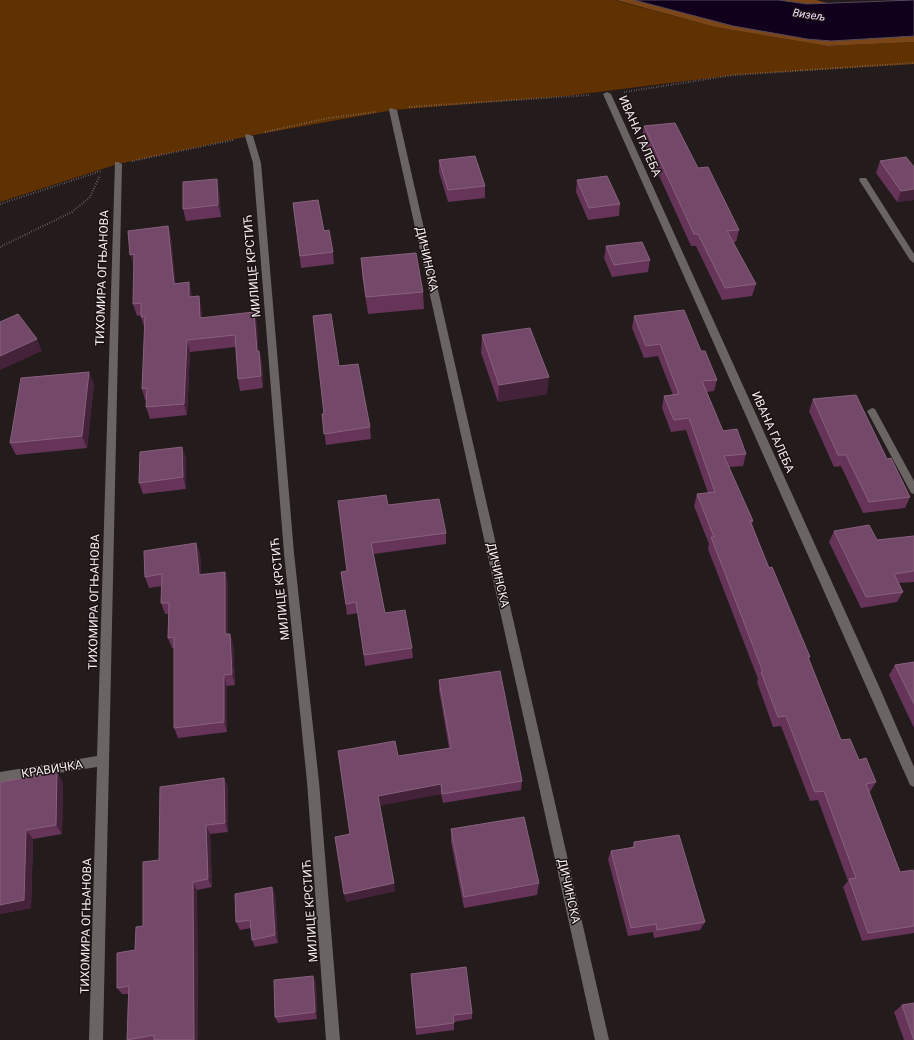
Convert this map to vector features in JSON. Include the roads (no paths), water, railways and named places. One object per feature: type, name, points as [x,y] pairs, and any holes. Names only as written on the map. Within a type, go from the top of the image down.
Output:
[{"type":"street","name":"ИВАНА ГАЛЕБА","points":[[607,94],[872,684],[914,781]]},
{"type":"street","name":"ДИЧИНСКА","points":[[393,110],[602,1040]]},
{"type":"street","name":"МИЛИЦЕ КРСТИЋ","points":[[248,136],[257,163],[288,553],[313,782],[333,1040]]},
{"type":"street","name":"ТИХОМИРА ОГЊАНОВА","points":[[96,1040],[118,164]]},
{"type":"street","points":[[863,180],[914,260]]},
{"type":"street","points":[[872,411],[914,490]]},
{"type":"street","name":"КРАВИЧКА","points":[[0,777],[103,761]]},
{"type":"water","name":"Визељ","points":[[634,0],[779,0],[807,4],[914,0],[914,36],[831,41],[807,39],[733,26]]}]
